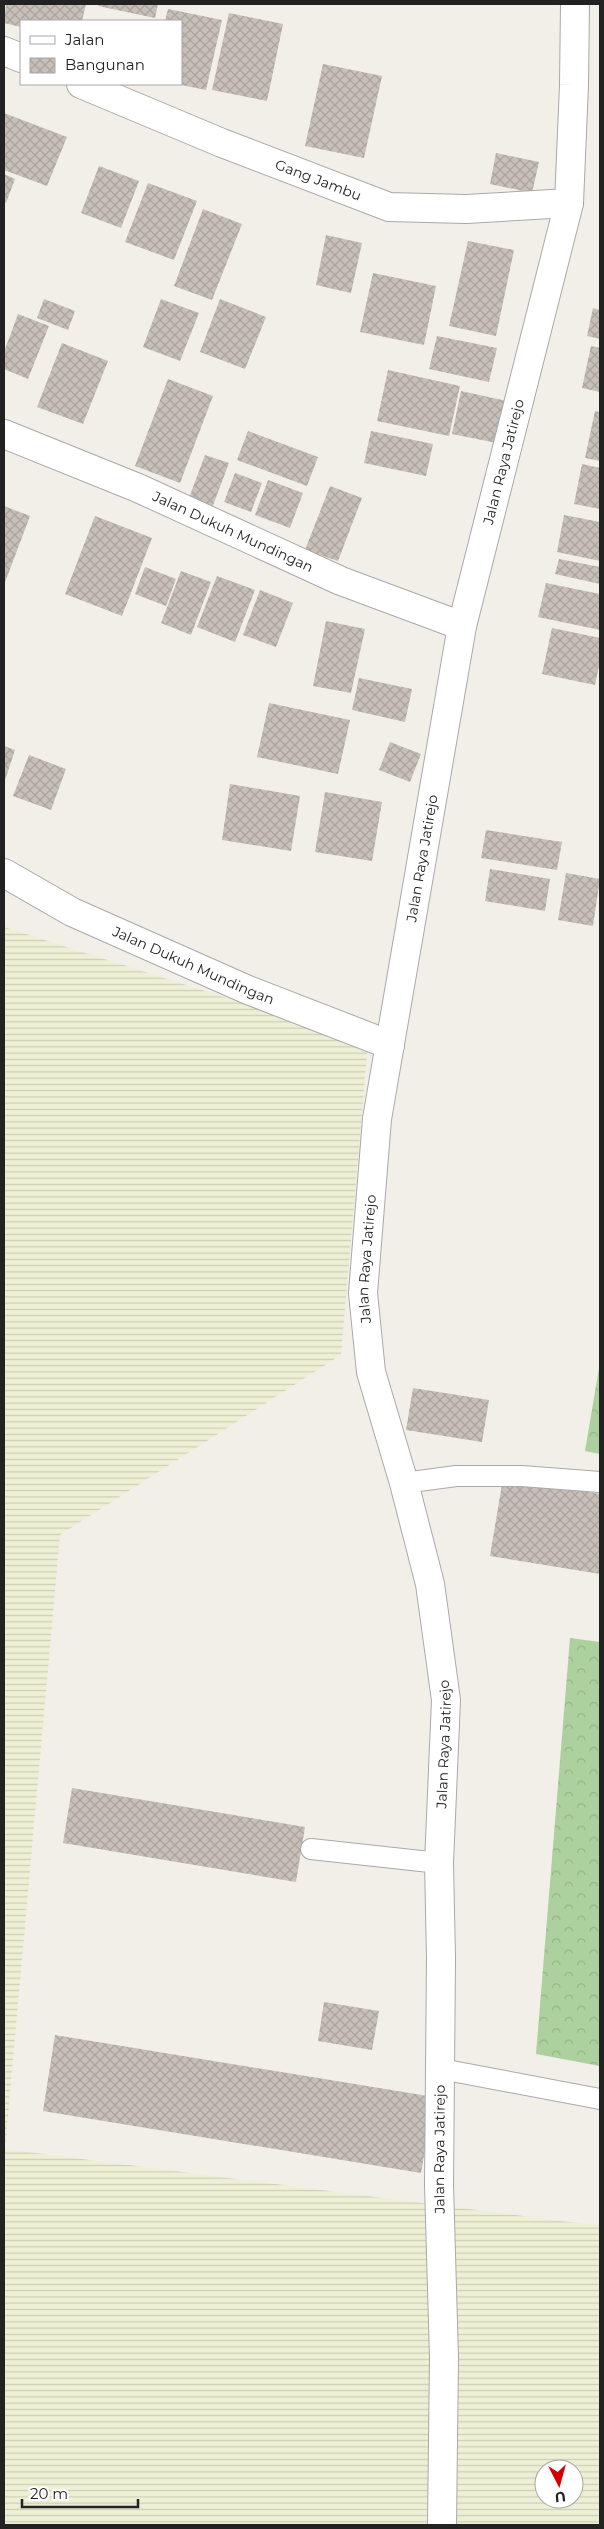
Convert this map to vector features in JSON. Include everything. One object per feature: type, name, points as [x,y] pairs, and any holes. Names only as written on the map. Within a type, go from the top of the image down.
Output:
[{"type":"street","name":"Jalan Raya Jatirejo","points":[[442,2525],[444,2357],[439,2185],[441,2069],[439,1862],[446,1700],[430,1584],[404,1483],[371,1372],[363,1293],[377,1119],[462,626],[569,203],[575,4]]},
{"type":"street","points":[[4,51],[20,58]]},
{"type":"street","name":"Gang Jambu","points":[[83,85],[222,143],[389,207],[466,208],[569,203]]},
{"type":"street","name":"Jalan Dukuh Mundingan","points":[[4,434],[138,488],[341,582],[462,626]]},
{"type":"street","name":"Jalan Dukuh Mundingan","points":[[4,873],[72,912],[248,990],[390,1045]]},
{"type":"lane","points":[[404,1483],[456,1476],[522,1476],[600,1482]]},
{"type":"lane","points":[[311,1849],[439,1862]]},
{"type":"lane","points":[[441,2069],[600,2099]]},
{"type":"green space","points":[[4,927],[368,1043],[341,1355],[60,1535],[5,2149],[600,2226],[600,2525],[4,2525]]},
{"type":"green space","points":[[600,1362],[600,1454],[585,1451]]},
{"type":"green space","points":[[570,1638],[600,1642],[600,2066],[536,2054]]},
{"type":"building","points":[[6,4],[86,4],[82,20],[20,20],[20,27],[4,23]]},
{"type":"building","points":[[99,4],[158,4],[155,18],[98,6]]},
{"type":"building","points":[[168,9],[222,20],[206,90],[181,85],[182,20],[165,20]]},
{"type":"building","points":[[229,13],[283,24],[267,101],[212,90]]},
{"type":"building","points":[[323,64],[382,76],[364,158],[305,146]]},
{"type":"building","points":[[4,113],[67,137],[47,186],[4,170]]},
{"type":"building","points":[[496,153],[539,162],[532,193],[490,184]]},
{"type":"building","points":[[99,166],[139,181],[121,228],[81,213]]},
{"type":"building","points":[[4,174],[15,179],[6,203],[4,202]]},
{"type":"building","points":[[148,183],[197,201],[174,260],[125,242]]},
{"type":"building","points":[[203,209],[242,224],[212,300],[174,286]]},
{"type":"building","points":[[326,235],[362,243],[351,293],[316,285]]},
{"type":"building","points":[[468,241],[514,250],[496,336],[449,326]]},
{"type":"building","points":[[373,273],[436,286],[424,345],[360,332]]},
{"type":"building","points":[[44,299],[75,311],[68,330],[37,318]]},
{"type":"building","points":[[161,299],[199,313],[180,361],[143,347]]},
{"type":"building","points":[[220,299],[266,317],[245,369],[200,352]]},
{"type":"building","points":[[593,308],[600,310],[600,339],[587,336]]},
{"type":"building","points":[[18,314],[49,326],[28,379],[4,369],[4,352]]},
{"type":"building","points":[[437,336],[497,348],[489,382],[429,369]]},
{"type":"building","points":[[62,343],[108,361],[83,424],[37,407]]},
{"type":"building","points":[[591,346],[600,348],[600,392],[582,388]]},
{"type":"building","points":[[388,370],[460,386],[449,436],[377,421]]},
{"type":"building","points":[[168,379],[213,396],[180,483],[135,466]]},
{"type":"building","points":[[461,391],[507,401],[497,443],[452,434]]},
{"type":"building","points":[[595,411],[600,412],[600,461],[585,458]]},
{"type":"building","points":[[248,431],[318,457],[307,486],[237,460]]},
{"type":"building","points":[[371,431],[433,444],[426,476],[364,463]]},
{"type":"building","points":[[205,455],[229,463],[209,516],[186,506]]},
{"type":"building","points":[[582,464],[600,468],[600,509],[574,504]]},
{"type":"building","points":[[235,473],[262,483],[251,512],[224,502]]},
{"type":"building","points":[[268,480],[303,493],[290,528],[255,515]]},
{"type":"building","points":[[330,486],[362,498],[338,561],[305,550]]},
{"type":"building","points":[[4,506],[30,516],[4,585]]},
{"type":"building","points":[[564,515],[600,522],[600,561],[557,552]]},
{"type":"building","points":[[95,516],[152,538],[122,616],[65,594]]},
{"type":"building","points":[[559,559],[600,567],[600,584],[555,574]]},
{"type":"building","points":[[145,567],[176,579],[166,606],[135,594]]},
{"type":"building","points":[[181,571],[211,582],[191,635],[161,623]]},
{"type":"building","points":[[217,576],[255,590],[235,642],[197,627]]},
{"type":"building","points":[[546,583],[600,594],[600,630],[538,617]]},
{"type":"building","points":[[260,590],[293,603],[276,647],[243,635]]},
{"type":"building","points":[[326,621],[365,629],[351,693],[313,686]]},
{"type":"building","points":[[552,628],[600,638],[600,661],[595,685],[542,674]]},
{"type":"building","points":[[359,678],[412,689],[405,722],[352,710]]},
{"type":"building","points":[[269,703],[350,720],[338,774],[257,757]]},
{"type":"building","points":[[390,742],[421,754],[410,782],[379,770]]},
{"type":"building","points":[[4,746],[15,750],[4,783]]},
{"type":"building","points":[[29,755],[66,769],[51,810],[13,796]]},
{"type":"building","points":[[230,784],[300,796],[291,851],[222,840]]},
{"type":"building","points":[[325,792],[382,802],[372,861],[315,852]]},
{"type":"building","points":[[486,830],[562,842],[557,870],[481,858]]},
{"type":"building","points":[[490,869],[550,879],[545,911],[485,901]]},
{"type":"building","points":[[566,873],[600,879],[593,926],[558,920]]},
{"type":"building","points":[[413,1388],[489,1400],[482,1442],[406,1430]]},
{"type":"building","points":[[503,1478],[600,1494],[600,1574],[490,1556]]},
{"type":"building","points":[[72,1788],[305,1827],[296,1882],[63,1843]]},
{"type":"building","points":[[324,2002],[379,2011],[372,2050],[318,2041]]},
{"type":"building","points":[[55,2035],[434,2097],[421,2173],[43,2111]]}]
